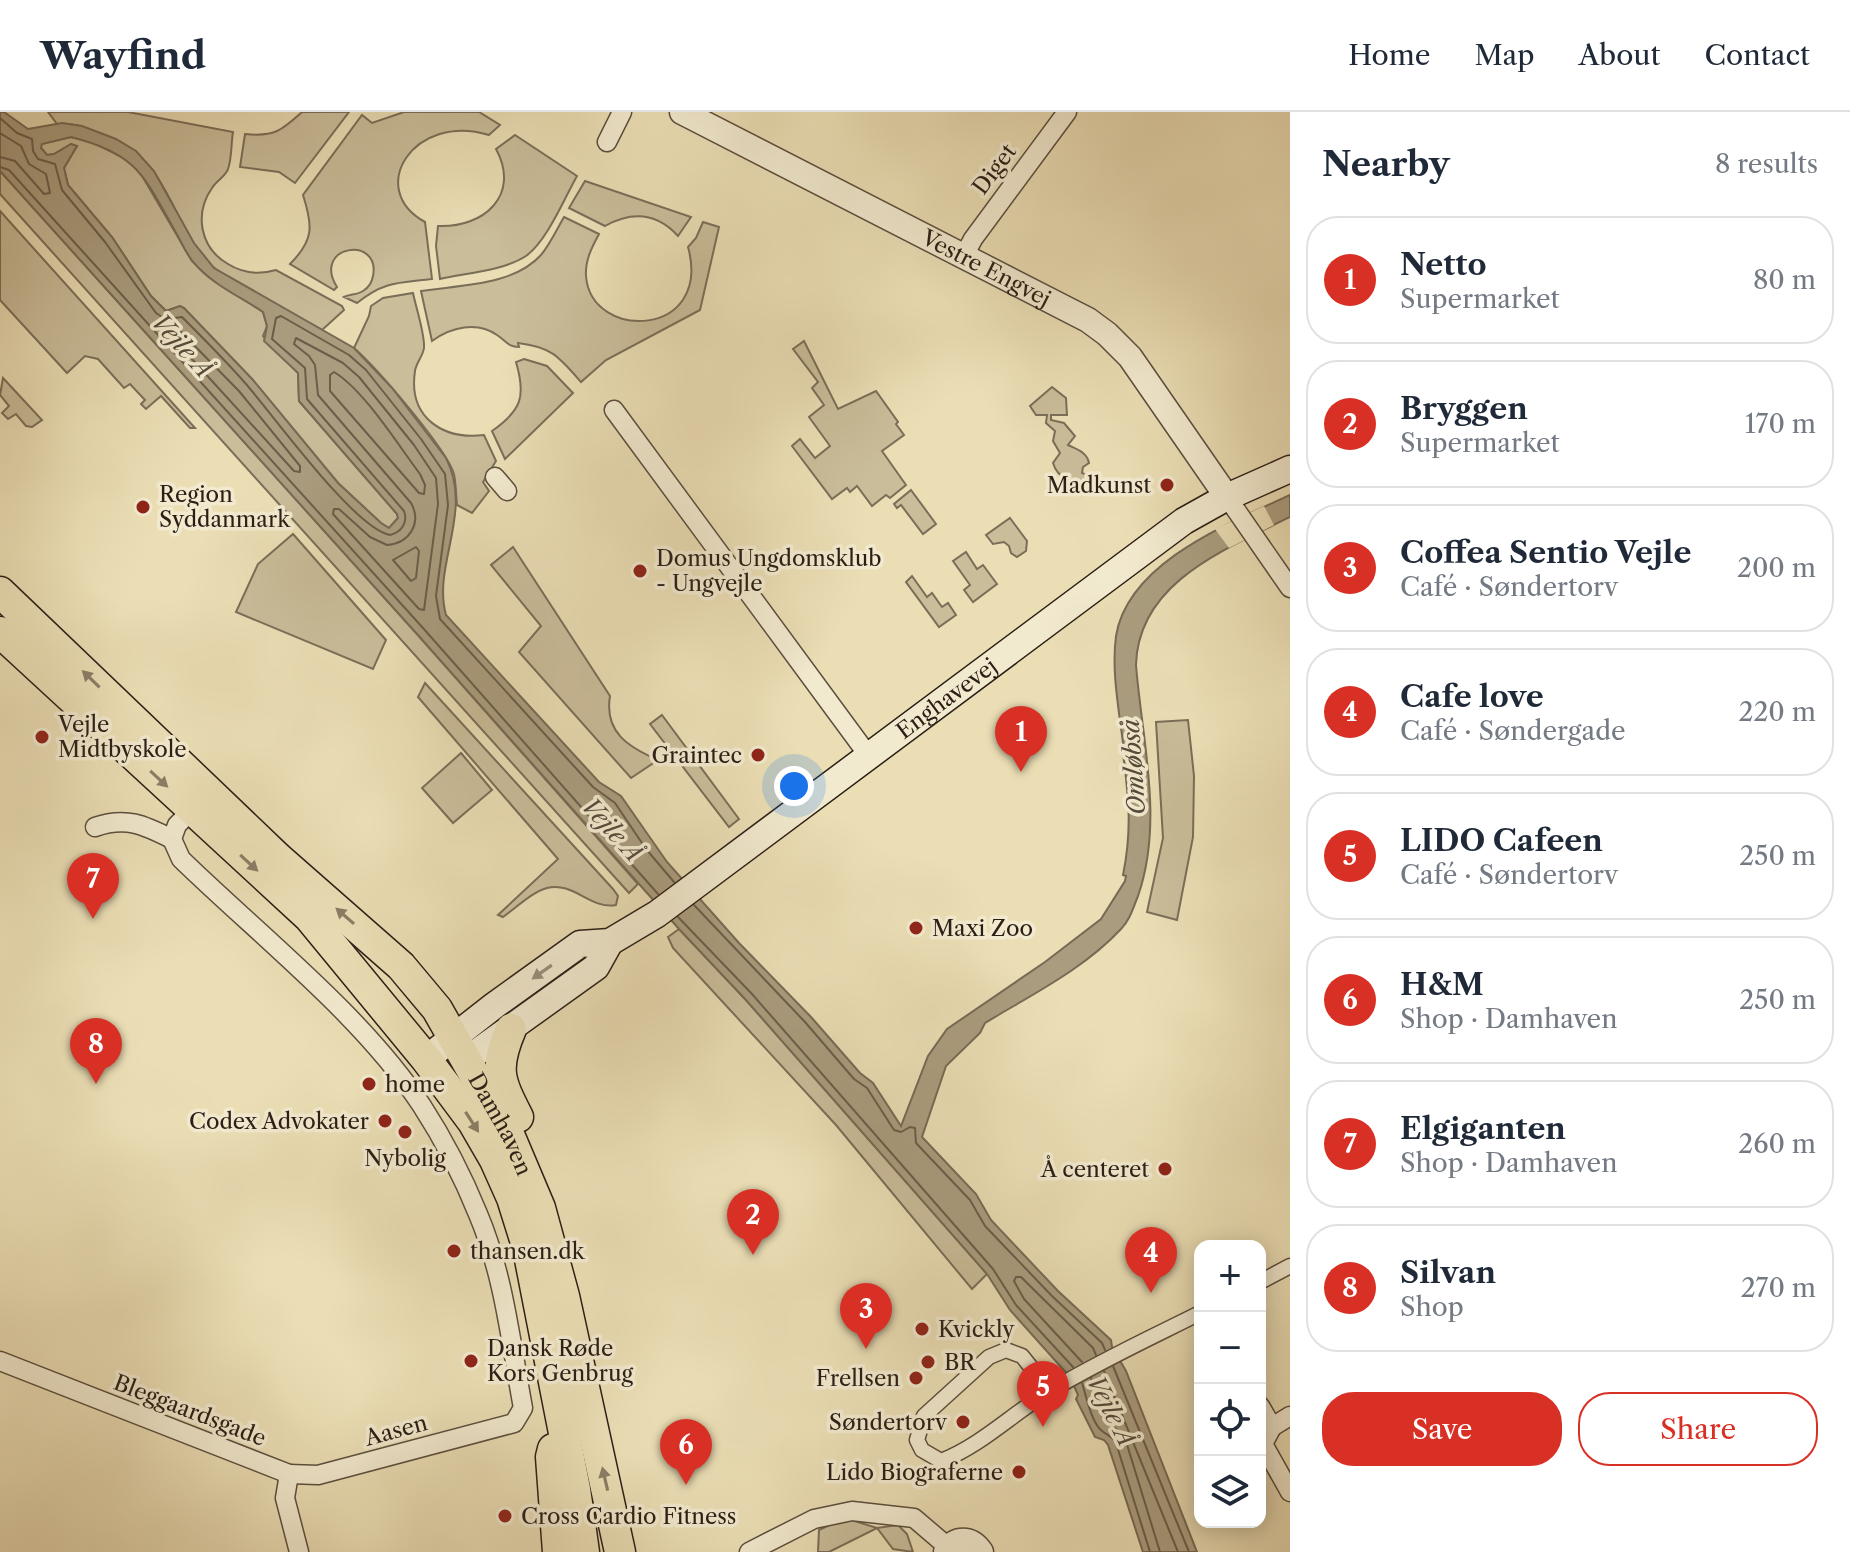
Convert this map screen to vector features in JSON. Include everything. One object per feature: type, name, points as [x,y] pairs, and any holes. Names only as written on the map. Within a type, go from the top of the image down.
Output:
[{"type":"main road","name":"Enghavevej","points":[[447,1051],[580,944],[610,942],[702,882],[1184,521],[1227,497],[1290,469]]},
{"type":"main road","name":"Damhaven","points":[[0,592],[309,917],[447,1051],[510,1137],[540,1208],[555,1257],[620,1552]]},
{"type":"main road","name":"Damhaven","points":[[0,632],[200,801],[278,858],[401,966],[437,1009],[447,1051],[473,1122],[512,1198],[528,1249],[584,1552]]},
{"type":"main road","name":"Enghavevej","points":[[447,1051],[511,1029],[596,967],[610,942]]},
{"type":"main road","points":[[511,1029],[499,1061],[500,1072],[506,1093],[556,1198],[578,1293],[581,1368]]},
{"type":"main road","points":[[558,1552],[551,1457],[562,1421]]},
{"type":"street","points":[[607,142],[622,112]]},
{"type":"street","name":"Vestre Engvej","points":[[682,112],[1088,320],[1130,357],[1227,497]]},
{"type":"street","name":"Diget","points":[[964,256],[973,239],[1067,112]]},
{"type":"street","points":[[614,410],[868,755]]},
{"type":"street","points":[[1227,497],[1290,588]]},
{"type":"street","points":[[95,827],[109,822],[140,823],[172,839],[177,825],[200,801]]},
{"type":"street","name":"Aasen","points":[[172,839],[181,859],[338,1007],[381,1053],[422,1106],[453,1160],[479,1216],[497,1272],[523,1408],[514,1423],[318,1475],[289,1474]]},
{"type":"street","points":[[1266,1279],[1290,1266]]},
{"type":"street","points":[[1056,1388],[1022,1356],[1006,1350],[989,1357],[924,1416],[917,1440],[922,1450],[941,1461],[988,1437],[1056,1388],[1194,1316]]},
{"type":"street","name":"Bleggaardsgade","points":[[0,1361],[289,1474]]},
{"type":"street","points":[[1266,1416],[1272,1427]]},
{"type":"street","points":[[1290,1416],[1272,1427],[1263,1444],[1290,1492]]},
{"type":"street","points":[[289,1474],[285,1498],[299,1552]]},
{"type":"street","points":[[749,1552],[814,1519],[852,1511],[914,1518],[947,1550],[958,1541],[1004,1552]]},
{"type":"shaded area","points":[[48,112],[128,112],[233,132],[228,169],[212,188],[203,209],[203,230],[211,249],[228,264],[246,272],[276,270],[342,306],[344,310],[322,330],[221,274],[197,248],[157,176],[144,160],[127,146],[104,135],[75,125],[57,124]]},
{"type":"shaded area","points":[[302,112],[349,112],[295,183],[279,172],[240,167],[245,134],[276,131]]},
{"type":"shaded area","points":[[404,112],[479,112],[500,125],[489,135],[462,131],[439,134],[420,144],[406,158],[399,174],[399,191],[407,208],[425,222],[432,279],[384,287],[357,303],[344,297],[361,292],[371,283],[373,263],[367,255],[358,250],[339,254],[333,262],[331,273],[337,287],[334,290],[290,264],[304,247],[309,232],[309,215],[303,195],[362,115],[372,123]]},
{"type":"shaded area","points":[[515,135],[577,176],[561,207],[541,240],[526,256],[496,268],[440,279],[436,246],[438,226],[470,221],[494,206],[504,181],[503,166],[496,149]]},
{"type":"shaded area","points":[[71,137],[94,143],[138,169],[192,261],[263,312],[267,326],[263,336],[298,373],[299,401],[397,514],[398,518],[389,528],[338,483],[253,380],[184,308],[180,306],[166,311],[151,296],[112,237],[68,185],[64,168],[77,146],[71,144],[47,155],[41,148],[41,144]]},
{"type":"shaded area","points":[[0,171],[638,884],[629,893],[0,194]]},
{"type":"shaded area","points":[[585,181],[691,217],[678,236],[662,223],[644,217],[625,218],[605,226],[569,208]]},
{"type":"shaded area","points":[[0,211],[195,428],[190,428],[161,396],[146,409],[141,404],[145,400],[130,384],[124,388],[98,359],[85,356],[67,373],[0,300]]},
{"type":"shaded area","points":[[564,217],[599,234],[590,254],[586,276],[593,297],[608,312],[627,320],[648,320],[668,314],[683,299],[691,277],[688,247],[703,222],[719,227],[700,310],[606,360],[581,382],[547,351],[518,343],[519,347],[512,346],[481,328],[456,329],[432,341],[421,291],[485,282],[516,273],[541,255]]},
{"type":"shaded area","points":[[413,293],[424,342],[416,368],[414,387],[417,401],[431,422],[442,429],[469,436],[484,435],[496,461],[483,482],[489,491],[472,513],[457,505],[454,474],[438,446],[393,389],[354,348],[371,306],[383,298]]},
{"type":"shaded area","points":[[804,341],[838,409],[876,391],[898,422],[896,424],[904,435],[882,451],[906,485],[890,498],[886,495],[872,506],[857,486],[850,492],[847,488],[832,499],[792,446],[800,439],[815,458],[830,446],[809,417],[824,405],[812,388],[818,382],[793,349]]},
{"type":"shaded area","points":[[524,359],[547,366],[573,393],[505,459],[492,431],[510,416],[519,401],[521,384],[516,362]]},
{"type":"shaded area","points":[[3,378],[42,420],[32,427],[26,426],[16,414],[8,419],[2,413],[9,406],[0,395]]},
{"type":"shaded area","points":[[1052,387],[1066,398],[1067,415],[1051,415],[1051,420],[1064,423],[1075,436],[1068,445],[1086,456],[1089,463],[1083,467],[1082,473],[1089,476],[1089,480],[1072,480],[1055,469],[1053,463],[1060,453],[1053,441],[1055,431],[1046,423],[1047,415],[1036,415],[1030,406]]},
{"type":"shaded area","points":[[911,490],[936,524],[923,534],[901,505],[897,508],[894,504]]},
{"type":"shaded area","points":[[1010,518],[1027,541],[1026,551],[1017,557],[1004,542],[993,544],[986,535]]},
{"type":"shaded area","points":[[293,534],[386,640],[373,669],[236,612],[258,564]]},
{"type":"shaded area","points":[[513,547],[610,696],[611,719],[620,737],[658,760],[631,778],[519,652],[541,626],[491,565]]},
{"type":"shaded area","points":[[966,552],[977,569],[983,565],[997,584],[973,602],[964,590],[970,585],[953,561]]},
{"type":"shaded area","points":[[912,576],[927,597],[932,593],[942,607],[948,603],[956,615],[939,627],[906,582]]},
{"type":"shaded area","points":[[425,683],[613,889],[618,896],[616,905],[598,903],[556,887],[536,893],[503,917],[498,915],[558,859],[418,697]]},
{"type":"shaded area","points":[[662,715],[739,819],[729,827],[650,724]]},
{"type":"shaded area","points":[[1188,720],[1194,776],[1193,837],[1177,920],[1147,912],[1163,838],[1156,722]]},
{"type":"shaded area","points":[[461,753],[492,790],[453,823],[422,788]]},
{"type":"shaded area","points":[[679,929],[746,1000],[987,1274],[972,1289],[836,1125],[673,948],[668,937]]},
{"type":"shaded area","points":[[845,1518],[877,1528],[829,1552],[818,1552],[819,1530]]},
{"type":"shaded area","points":[[898,1525],[907,1534],[913,1552],[893,1549],[877,1528]]},
{"type":"water","points":[[0,112],[28,129],[62,123],[82,126],[116,139],[136,151],[154,171],[194,243],[214,268],[354,348],[392,388],[446,458],[453,478],[455,518],[444,577],[446,615],[599,782],[621,796],[667,862],[860,1073],[873,1083],[901,1126],[928,1056],[947,1029],[1045,962],[1101,919],[1125,881],[1128,800],[1115,665],[1116,636],[1124,610],[1140,587],[1185,548],[1239,518],[1290,495],[1290,517],[1239,542],[1190,572],[1169,590],[1152,611],[1141,636],[1136,665],[1149,781],[1150,839],[1146,868],[1127,922],[1091,957],[985,1023],[980,1033],[946,1066],[922,1137],[976,1194],[991,1220],[1058,1291],[1111,1340],[1197,1552],[1143,1552],[1108,1445],[1095,1437],[1076,1399],[1078,1395],[1070,1377],[1010,1310],[987,1274],[746,1000],[0,171]],"holes":[[[71,137],[111,151],[136,170],[155,196],[188,256],[201,271],[263,312],[267,326],[264,341],[298,373],[299,401],[397,514],[398,518],[389,528],[338,483],[253,380],[184,308],[180,306],[166,311],[151,296],[112,237],[68,185],[64,168],[77,146],[71,144],[47,155],[41,148],[42,144]]]},
{"type":"pier","points":[[1264,506],[1274,525],[1229,548],[1215,529]]},
{"type":"place","name":"Madkunst","points":[[1167,485]]},
{"type":"place","name":"Region Syddanmark","points":[[143,507]]},
{"type":"place","name":"Domus Ungdomsklub - Ungvejle","points":[[640,571]]},
{"type":"place","name":"Vejle Midtbyskole","points":[[42,737]]},
{"type":"place","name":"Graintec","points":[[758,755]]},
{"type":"place","name":"Netto","points":[[1021,772]]},
{"type":"place","name":"Elgiganten","points":[[93,919]]},
{"type":"place","name":"Maxi Zoo","points":[[916,928]]},
{"type":"place","name":"Silvan","points":[[96,1084]]},
{"type":"place","name":"home","points":[[369,1084]]},
{"type":"place","name":"Codex Advokater","points":[[385,1121]]},
{"type":"place","name":"Nybolig","points":[[405,1132]]},
{"type":"place","name":"Å centeret","points":[[1165,1169]]},
{"type":"place","name":"thansen.dk","points":[[454,1251]]},
{"type":"place","name":"Bryggen","points":[[753,1255]]},
{"type":"place","name":"Cafe love","points":[[1151,1293]]},
{"type":"place","name":"Kvickly","points":[[922,1329]]},
{"type":"place","name":"Coffea Sentio Vejle","points":[[866,1349]]},
{"type":"place","name":"Dansk Røde Kors Genbrug","points":[[471,1361]]},
{"type":"place","name":"BR","points":[[928,1362]]},
{"type":"place","name":"Frellsen","points":[[916,1378]]},
{"type":"place","name":"Søndertorv","points":[[963,1422]]},
{"type":"place","name":"LIDO Cafeen","points":[[1043,1427]]},
{"type":"place","name":"Lido Biograferne","points":[[1019,1472]]},
{"type":"place","name":"H&M","points":[[686,1485]]},
{"type":"place","name":"Cross Cardio Fitness","points":[[505,1516]]},
{"type":"water label","name":"Vejle Å","points":[[182,346]]},
{"type":"water label","name":"Omløbså","points":[[1134,767]]},
{"type":"water label","name":"Vejle Å","points":[[612,830]]},
{"type":"water label","name":"Vejle Å","points":[[1111,1411]]}]
